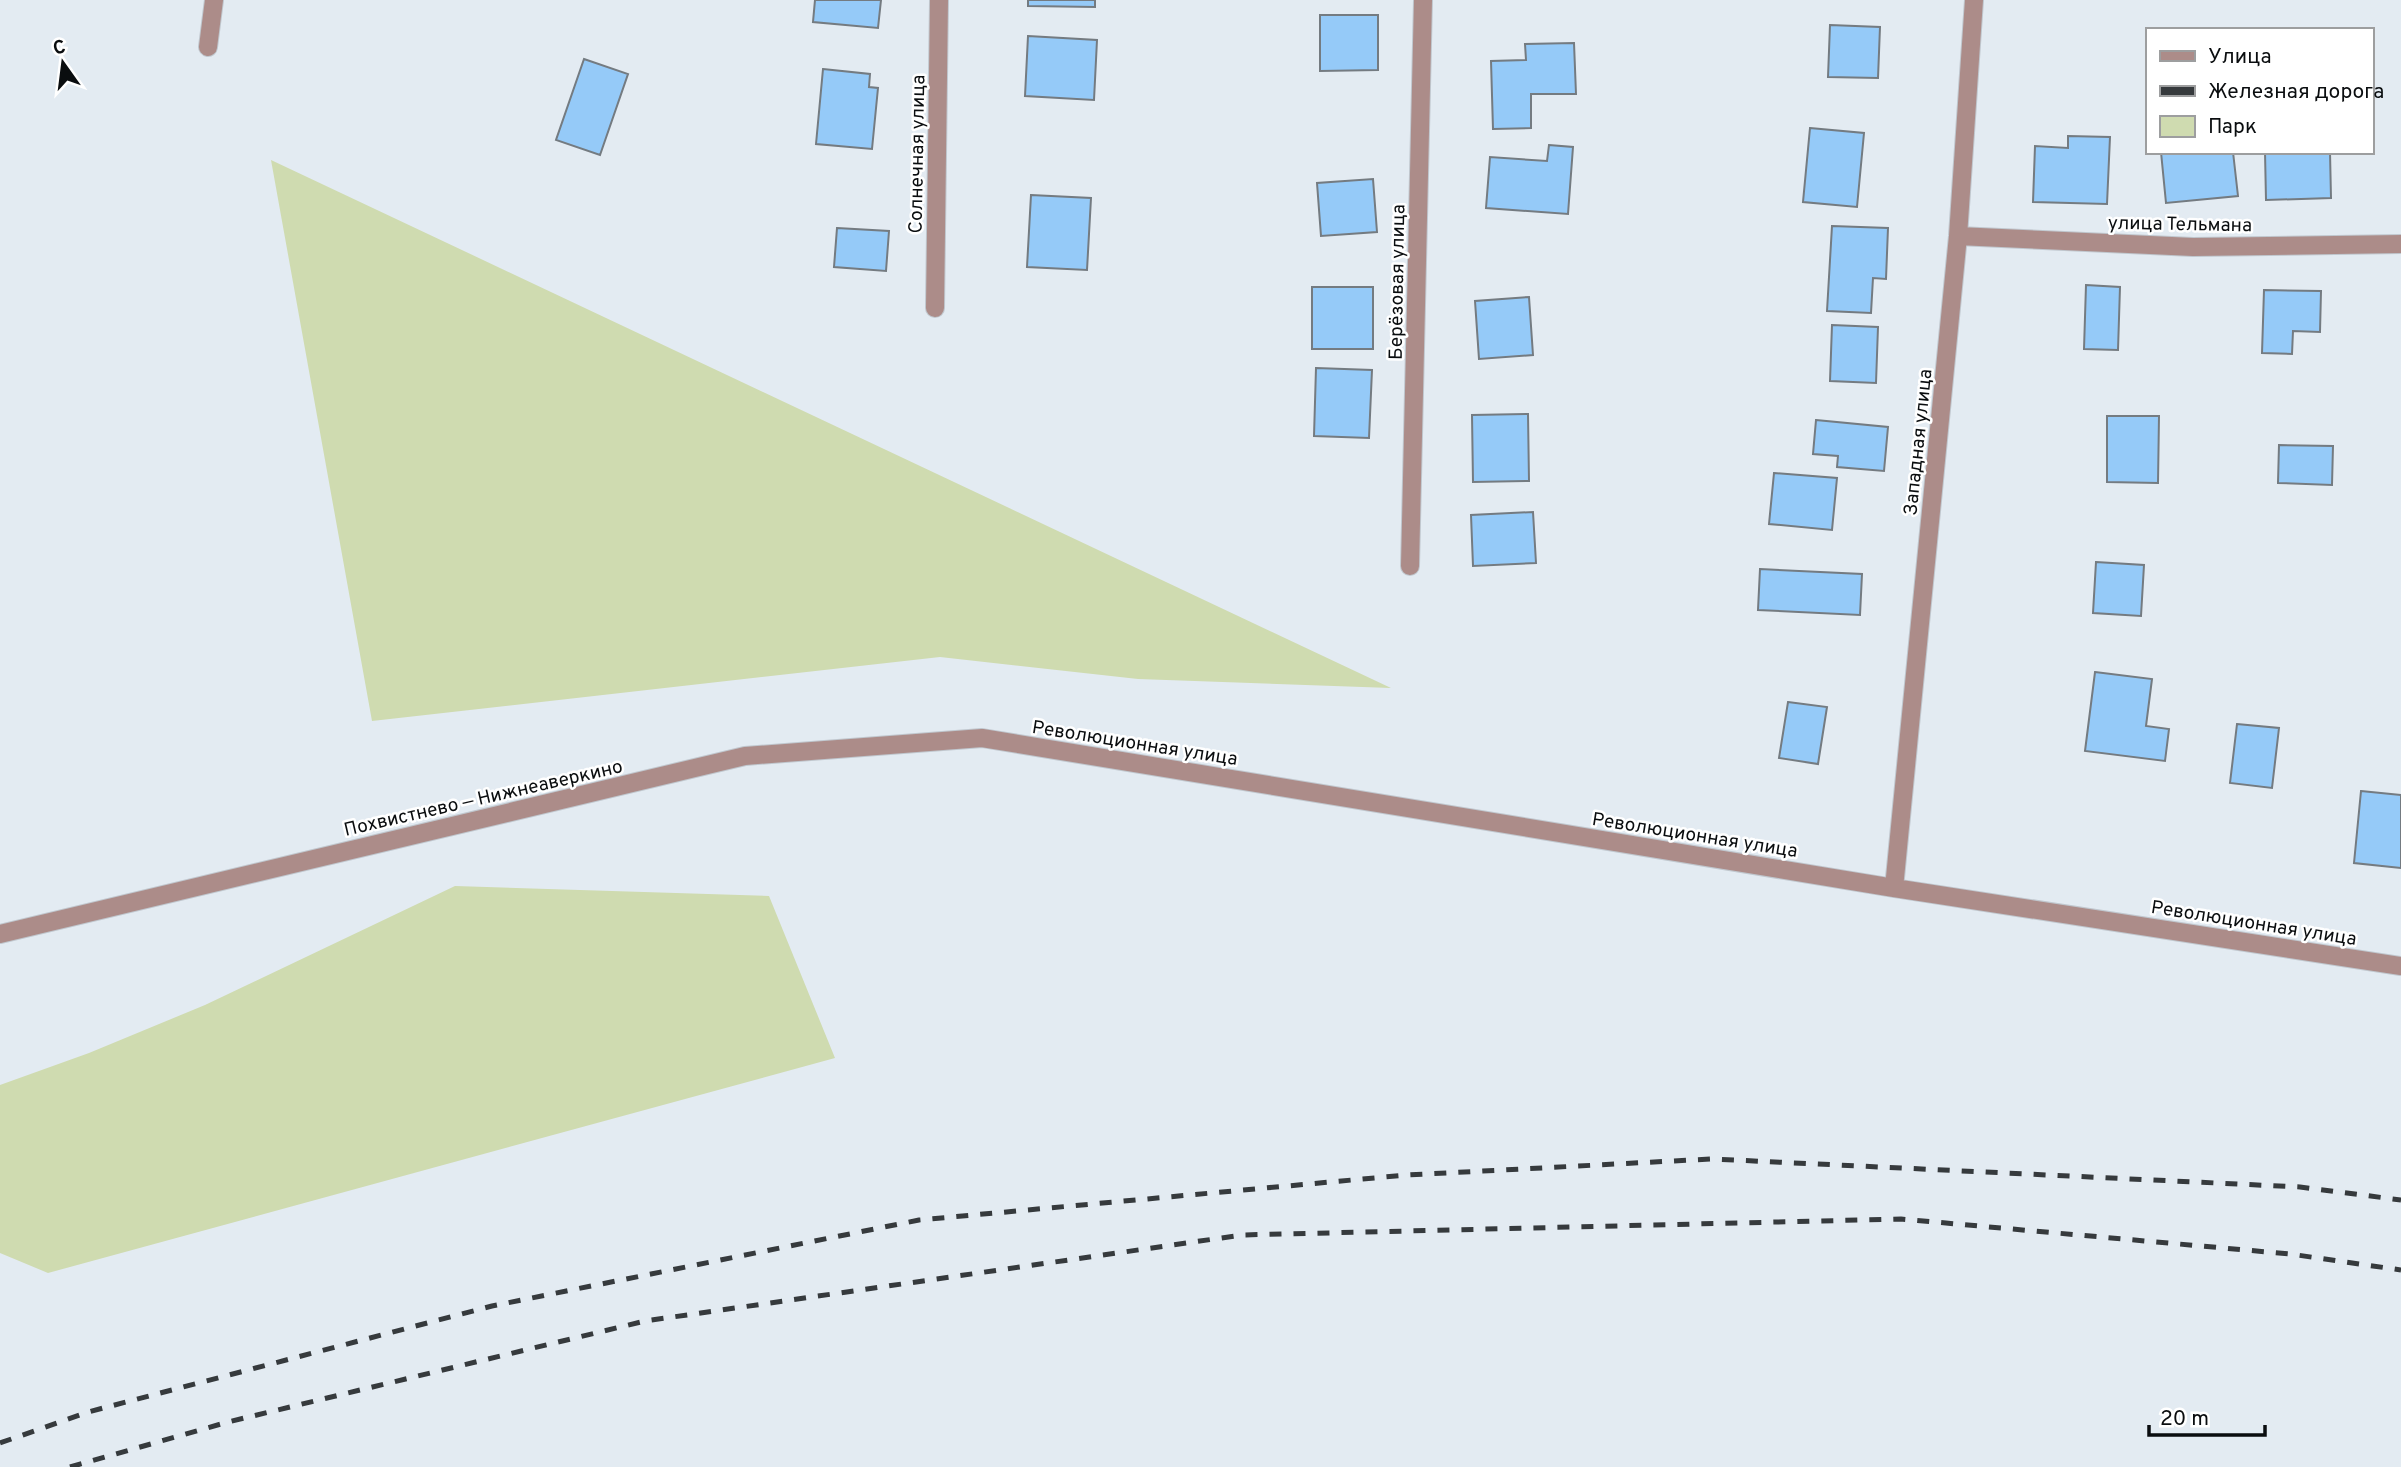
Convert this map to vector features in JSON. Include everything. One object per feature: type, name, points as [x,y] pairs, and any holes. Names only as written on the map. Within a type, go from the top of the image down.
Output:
[{"type":"street","points":[[208,47],[214,0]]},
{"type":"street","name":"Солнечная улица","points":[[935,308],[939,0]]},
{"type":"street","name":"Берёзовая улица","points":[[1410,566],[1423,0]]},
{"type":"street","name":"Западная улица","points":[[1894,888],[1958,236],[1974,0]]},
{"type":"street","name":"улица Тельмана","points":[[1958,236],[2193,247],[2401,244]]},
{"type":"street","name":"Революционная улица","points":[[982,738],[1894,888],[2401,966]]},
{"type":"street","name":"Похвистнево — Нижнеаверкино","points":[[0,934],[745,756],[982,738]]},
{"type":"green space","points":[[271,160],[1391,688],[1138,679],[940,657],[372,721]]},
{"type":"green space","points":[[455,886],[769,896],[835,1058],[48,1273],[0,1253],[0,1085],[89,1053],[205,1005]]},
{"type":"building","points":[[815,0],[881,0],[878,28],[813,22]]},
{"type":"building","points":[[1028,0],[1095,0],[1095,7],[1028,6]]},
{"type":"building","points":[[1320,15],[1378,15],[1378,70],[1320,71]]},
{"type":"building","points":[[1830,25],[1880,27],[1878,78],[1828,77]]},
{"type":"building","points":[[1028,36],[1097,40],[1094,100],[1025,96]]},
{"type":"building","points":[[1574,43],[1576,94],[1531,94],[1531,128],[1493,129],[1491,61],[1526,60],[1525,44]]},
{"type":"building","points":[[584,59],[628,74],[600,155],[556,140]]},
{"type":"building","points":[[823,69],[870,74],[869,87],[878,88],[872,149],[816,144]]},
{"type":"building","points":[[1810,128],[1864,133],[1857,207],[1803,202]]},
{"type":"building","points":[[2068,136],[2110,137],[2107,204],[2033,202],[2035,146],[2068,148]]},
{"type":"building","points":[[1549,145],[1573,147],[1568,214],[1486,208],[1490,157],[1547,161]]},
{"type":"building","points":[[2161,154],[2233,154],[2238,196],[2166,203]]},
{"type":"building","points":[[2265,154],[2330,154],[2331,198],[2266,200]]},
{"type":"building","points":[[1373,179],[1377,232],[1321,236],[1317,183]]},
{"type":"building","points":[[1031,195],[1091,198],[1087,270],[1027,267]]},
{"type":"building","points":[[1832,226],[1888,228],[1886,279],[1873,278],[1871,313],[1827,311]]},
{"type":"building","points":[[837,228],[889,231],[886,271],[834,267]]},
{"type":"building","points":[[2086,285],[2120,287],[2118,350],[2084,349]]},
{"type":"building","points":[[1312,287],[1373,287],[1373,349],[1312,349]]},
{"type":"building","points":[[2264,290],[2321,291],[2320,332],[2293,331],[2292,354],[2262,353]]},
{"type":"building","points":[[1529,297],[1533,355],[1479,359],[1475,301]]},
{"type":"building","points":[[1832,325],[1878,327],[1876,383],[1830,381]]},
{"type":"building","points":[[1316,368],[1372,370],[1369,438],[1314,436]]},
{"type":"building","points":[[1528,414],[1529,481],[1473,482],[1472,415]]},
{"type":"building","points":[[2107,416],[2159,416],[2158,483],[2107,482]]},
{"type":"building","points":[[1816,420],[1888,427],[1884,471],[1837,467],[1838,456],[1813,454]]},
{"type":"building","points":[[2279,445],[2333,446],[2332,485],[2278,483]]},
{"type":"building","points":[[1774,473],[1837,478],[1832,530],[1769,524]]},
{"type":"building","points":[[1533,512],[1536,563],[1473,566],[1471,515]]},
{"type":"building","points":[[2096,562],[2144,565],[2141,616],[2093,613]]},
{"type":"building","points":[[1760,569],[1862,574],[1860,615],[1758,610]]},
{"type":"building","points":[[2095,672],[2152,679],[2146,726],[2169,729],[2165,761],[2085,751]]},
{"type":"building","points":[[1788,702],[1827,707],[1818,764],[1779,758]]},
{"type":"building","points":[[2237,724],[2279,728],[2272,788],[2230,783]]},
{"type":"building","points":[[2361,791],[2401,795],[2401,868],[2354,863]]},
{"type":"railway","points":[[0,1443],[88,1412],[492,1306],[919,1220],[1406,1175],[1712,1159],[2300,1187],[2401,1200]]},
{"type":"railway","points":[[70,1467],[228,1422],[645,1321],[1242,1235],[1901,1219],[2290,1254],[2401,1270]]}]
